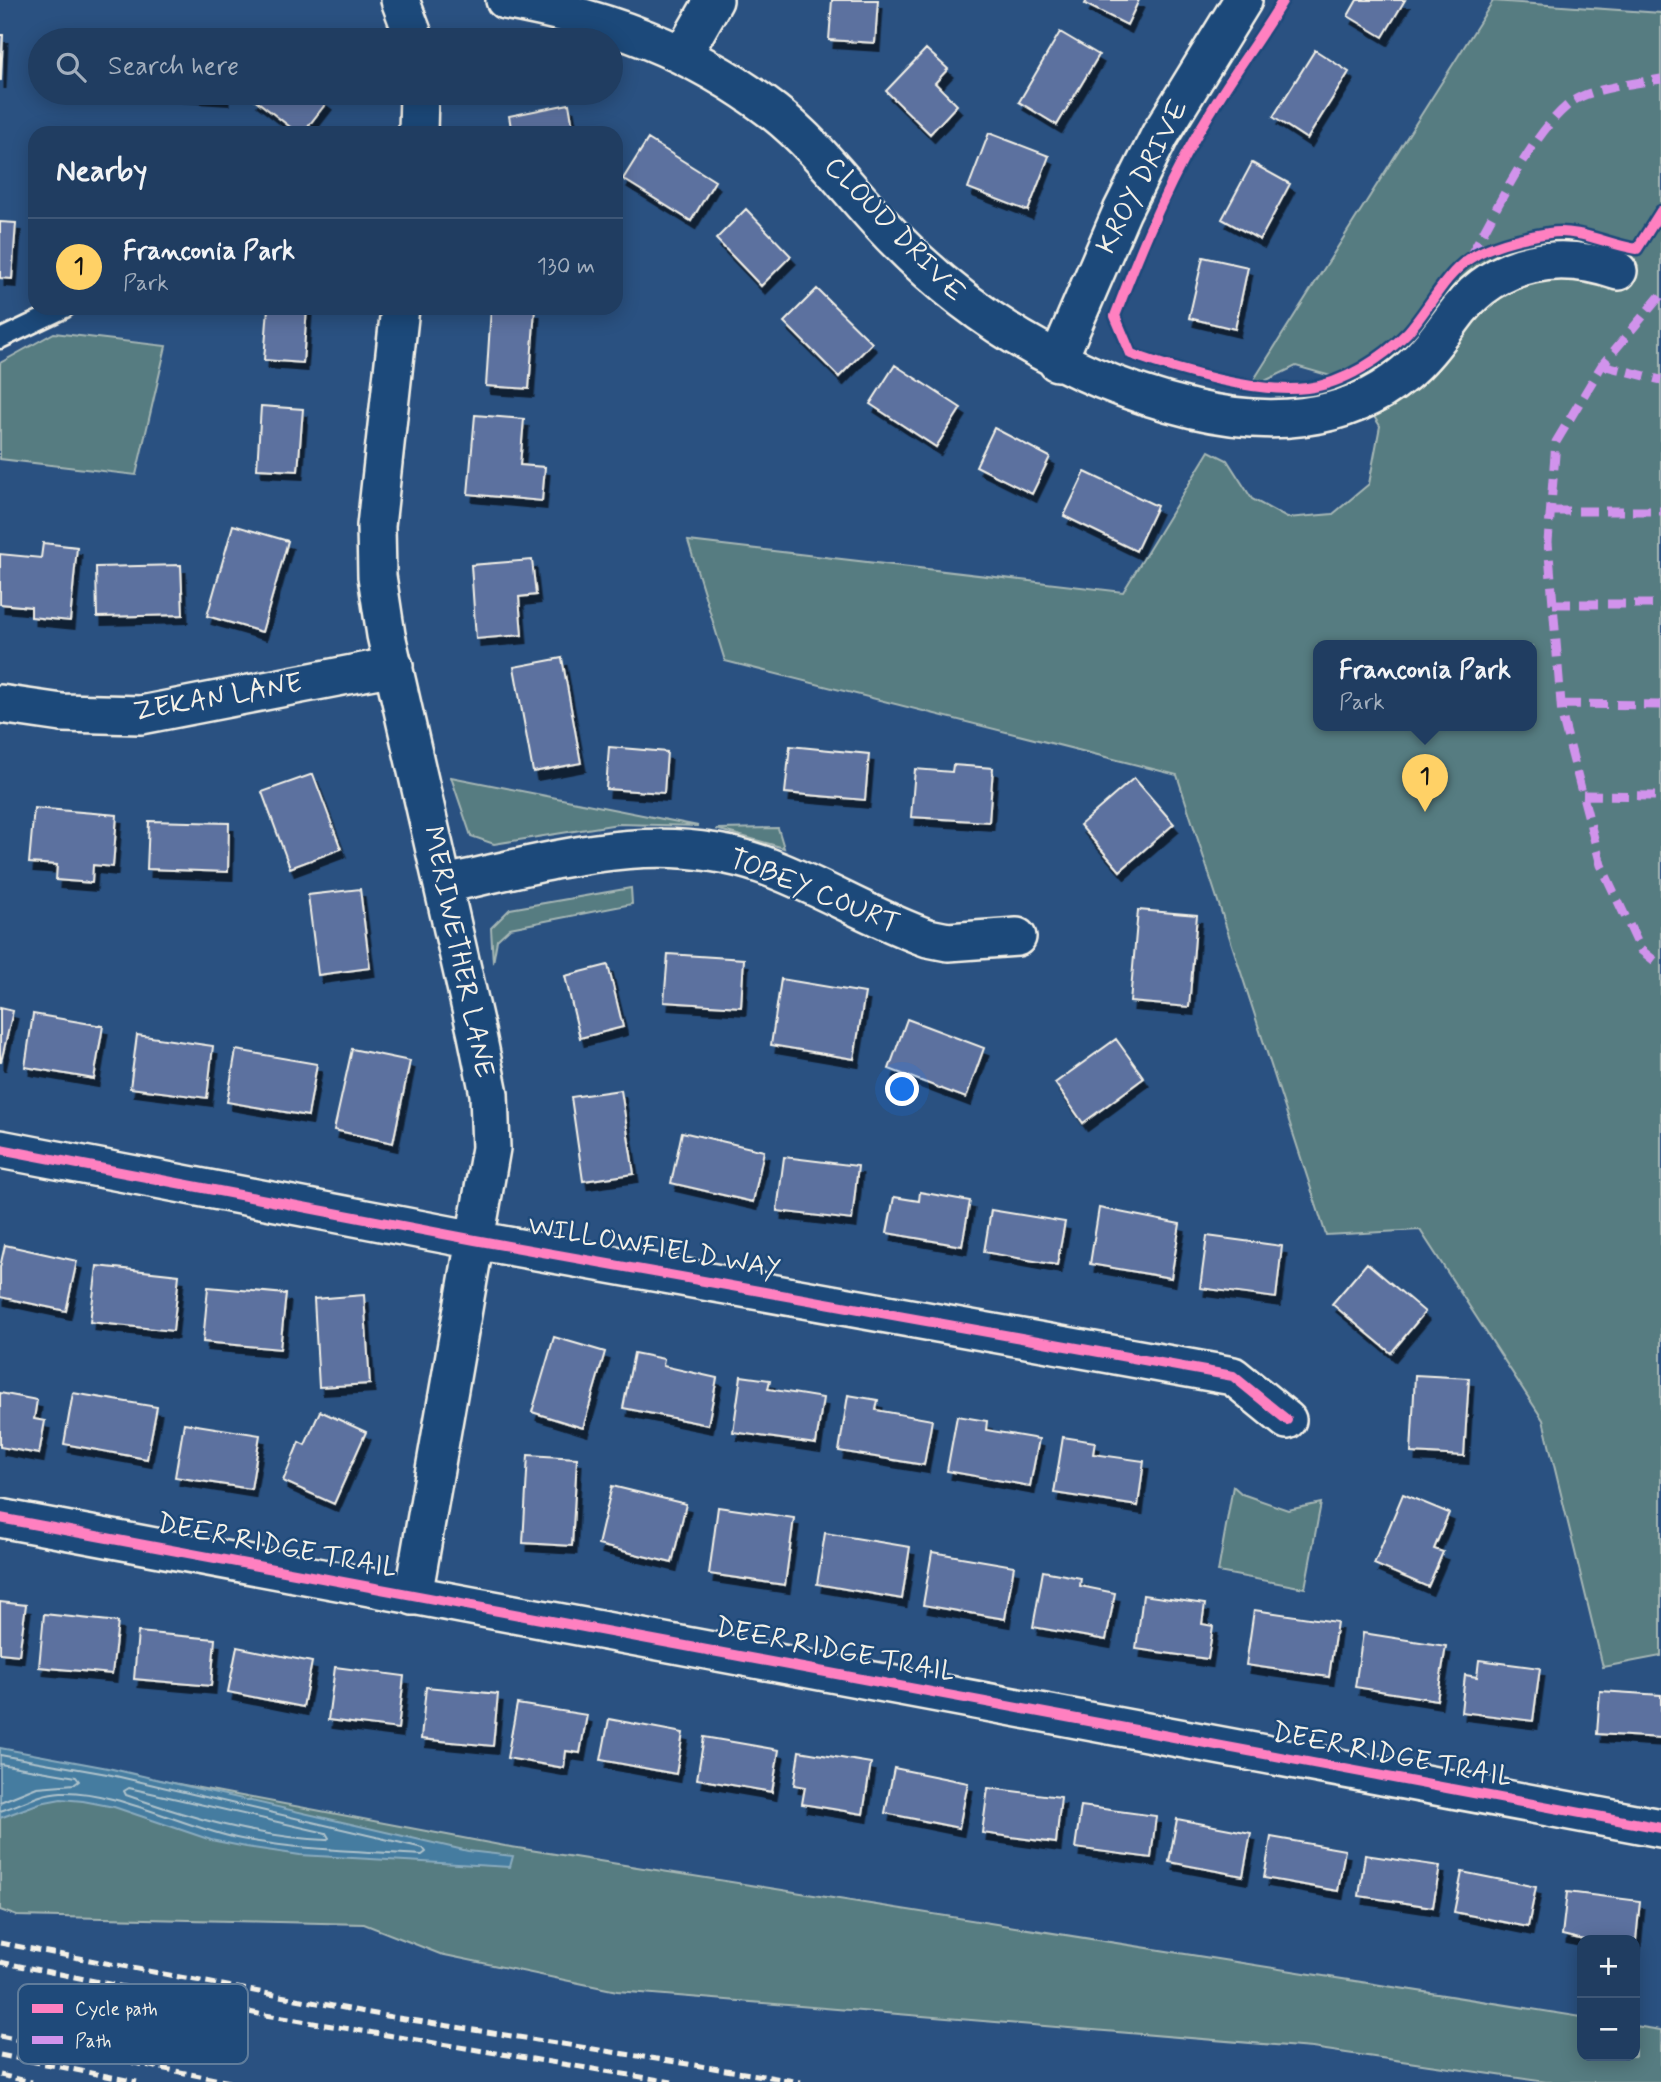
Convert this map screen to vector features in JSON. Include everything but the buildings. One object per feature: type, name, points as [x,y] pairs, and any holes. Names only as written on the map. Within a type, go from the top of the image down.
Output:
[{"type":"street","points":[[400,0],[410,28]]},
{"type":"street","name":"CLOUD DRIVE","points":[[505,0],[558,10],[618,28]]},
{"type":"street","points":[[683,54],[714,0]]},
{"type":"street","name":"KROY DRIVE","points":[[1057,362],[1122,211],[1160,135],[1243,0]]},
{"type":"street","name":"CLOUD DRIVE","points":[[623,30],[683,54],[729,80],[777,114],[832,165],[893,238],[940,283],[986,320],[1057,362],[1124,391],[1195,410],[1244,418],[1304,419],[1360,401],[1405,374],[1438,340],[1462,307],[1484,286],[1516,266],[1552,259],[1572,260],[1618,271]]},
{"type":"street","points":[[418,126],[419,105]]},
{"type":"street","name":"MERIWETHER LANE","points":[[399,315],[376,526],[377,576],[394,666],[445,884],[489,1094],[491,1148],[413,1595]]},
{"type":"street","name":"ZEKAN LANE","points":[[0,704],[62,713],[141,715],[394,666]]},
{"type":"street","name":"TOBEY COURT","points":[[445,884],[602,850],[682,847],[723,853],[764,866],[928,938],[948,942],[1017,937]]},
{"type":"street","name":"WILLOWFIELD WAY","points":[[0,1149],[475,1240],[1233,1376],[1287,1420]]},
{"type":"street","name":"DEER RIDGE TRAIL","points":[[0,1518],[1661,1828]]},
{"type":"lane","points":[[0,339],[50,315]]},
{"type":"green space","points":[[1493,1],[1661,13],[1661,1656],[1603,1667],[1543,1420],[1420,1230],[1326,1235],[1177,775],[725,661],[688,541],[1123,592],[1209,451],[1227,460],[1252,499],[1287,518],[1333,514],[1369,484],[1380,426],[1352,382],[1296,366],[1248,389]]},
{"type":"green space","points":[[54,333],[166,346],[136,475],[0,459],[0,363]]},
{"type":"green space","points":[[451,777],[698,826],[618,824],[494,844],[471,836]]},
{"type":"green space","points":[[778,828],[784,848],[716,829]]},
{"type":"green space","points":[[631,888],[632,904],[510,928],[497,940],[493,963],[491,928],[510,909]]},
{"type":"green space","points":[[1233,1486],[1242,1494],[1288,1510],[1321,1503],[1305,1588],[1218,1572]]},
{"type":"green space","points":[[0,1750],[505,1846],[1577,2016],[1577,2061],[1640,2061],[1640,2027],[1661,2030],[1661,2082],[1546,2082],[1312,2048],[617,1991],[440,1954],[364,1924],[17,1916],[0,1910]]},
{"type":"water","points":[[0,1748],[108,1768],[468,1851],[513,1856],[510,1867],[300,1855],[211,1840],[114,1807],[61,1799],[40,1803],[0,1818]]},
{"type":"railway","points":[[0,1943],[217,1984]]},
{"type":"railway","points":[[0,1962],[110,1984]]},
{"type":"railway","points":[[248,1990],[386,2016],[801,2082]]},
{"type":"railway","points":[[248,2012],[672,2082]]},
{"type":"railway","points":[[0,2036],[18,2040]]},
{"type":"railway","points":[[0,2055],[18,2059]]},
{"type":"railway","points":[[46,2064],[137,2082]]},
{"type":"railway","points":[[140,2064],[230,2082]]},
{"type":"railway","points":[[0,2075],[32,2082]]},
{"type":"marked path","points":[[1470,256],[1529,152],[1558,114],[1581,96],[1661,79]]},
{"type":"marked path","points":[[1660,296],[1602,365],[1556,442],[1548,542],[1562,716],[1601,865],[1641,950],[1661,966]]},
{"type":"marked path","points":[[1602,365],[1661,380]]},
{"type":"marked path","points":[[1551,511],[1661,511]]},
{"type":"marked path","points":[[1553,604],[1661,604]]},
{"type":"marked path","points":[[1562,704],[1661,705]]},
{"type":"marked path","points":[[1583,795],[1661,796]]},
{"type":"cycle path","points":[[1283,0],[1198,132],[1147,236],[1115,316],[1131,354],[1218,380],[1265,388],[1321,386],[1362,368],[1387,351],[1408,332],[1452,274],[1478,254],[1518,239],[1560,232],[1637,249],[1661,211]]},
{"type":"cycle path","points":[[0,1149],[475,1240],[1233,1376],[1287,1420]]},
{"type":"cycle path","points":[[0,1518],[1661,1828]]},
{"type":"place","name":"Franconia Park","points":[[1425,812]]}]
